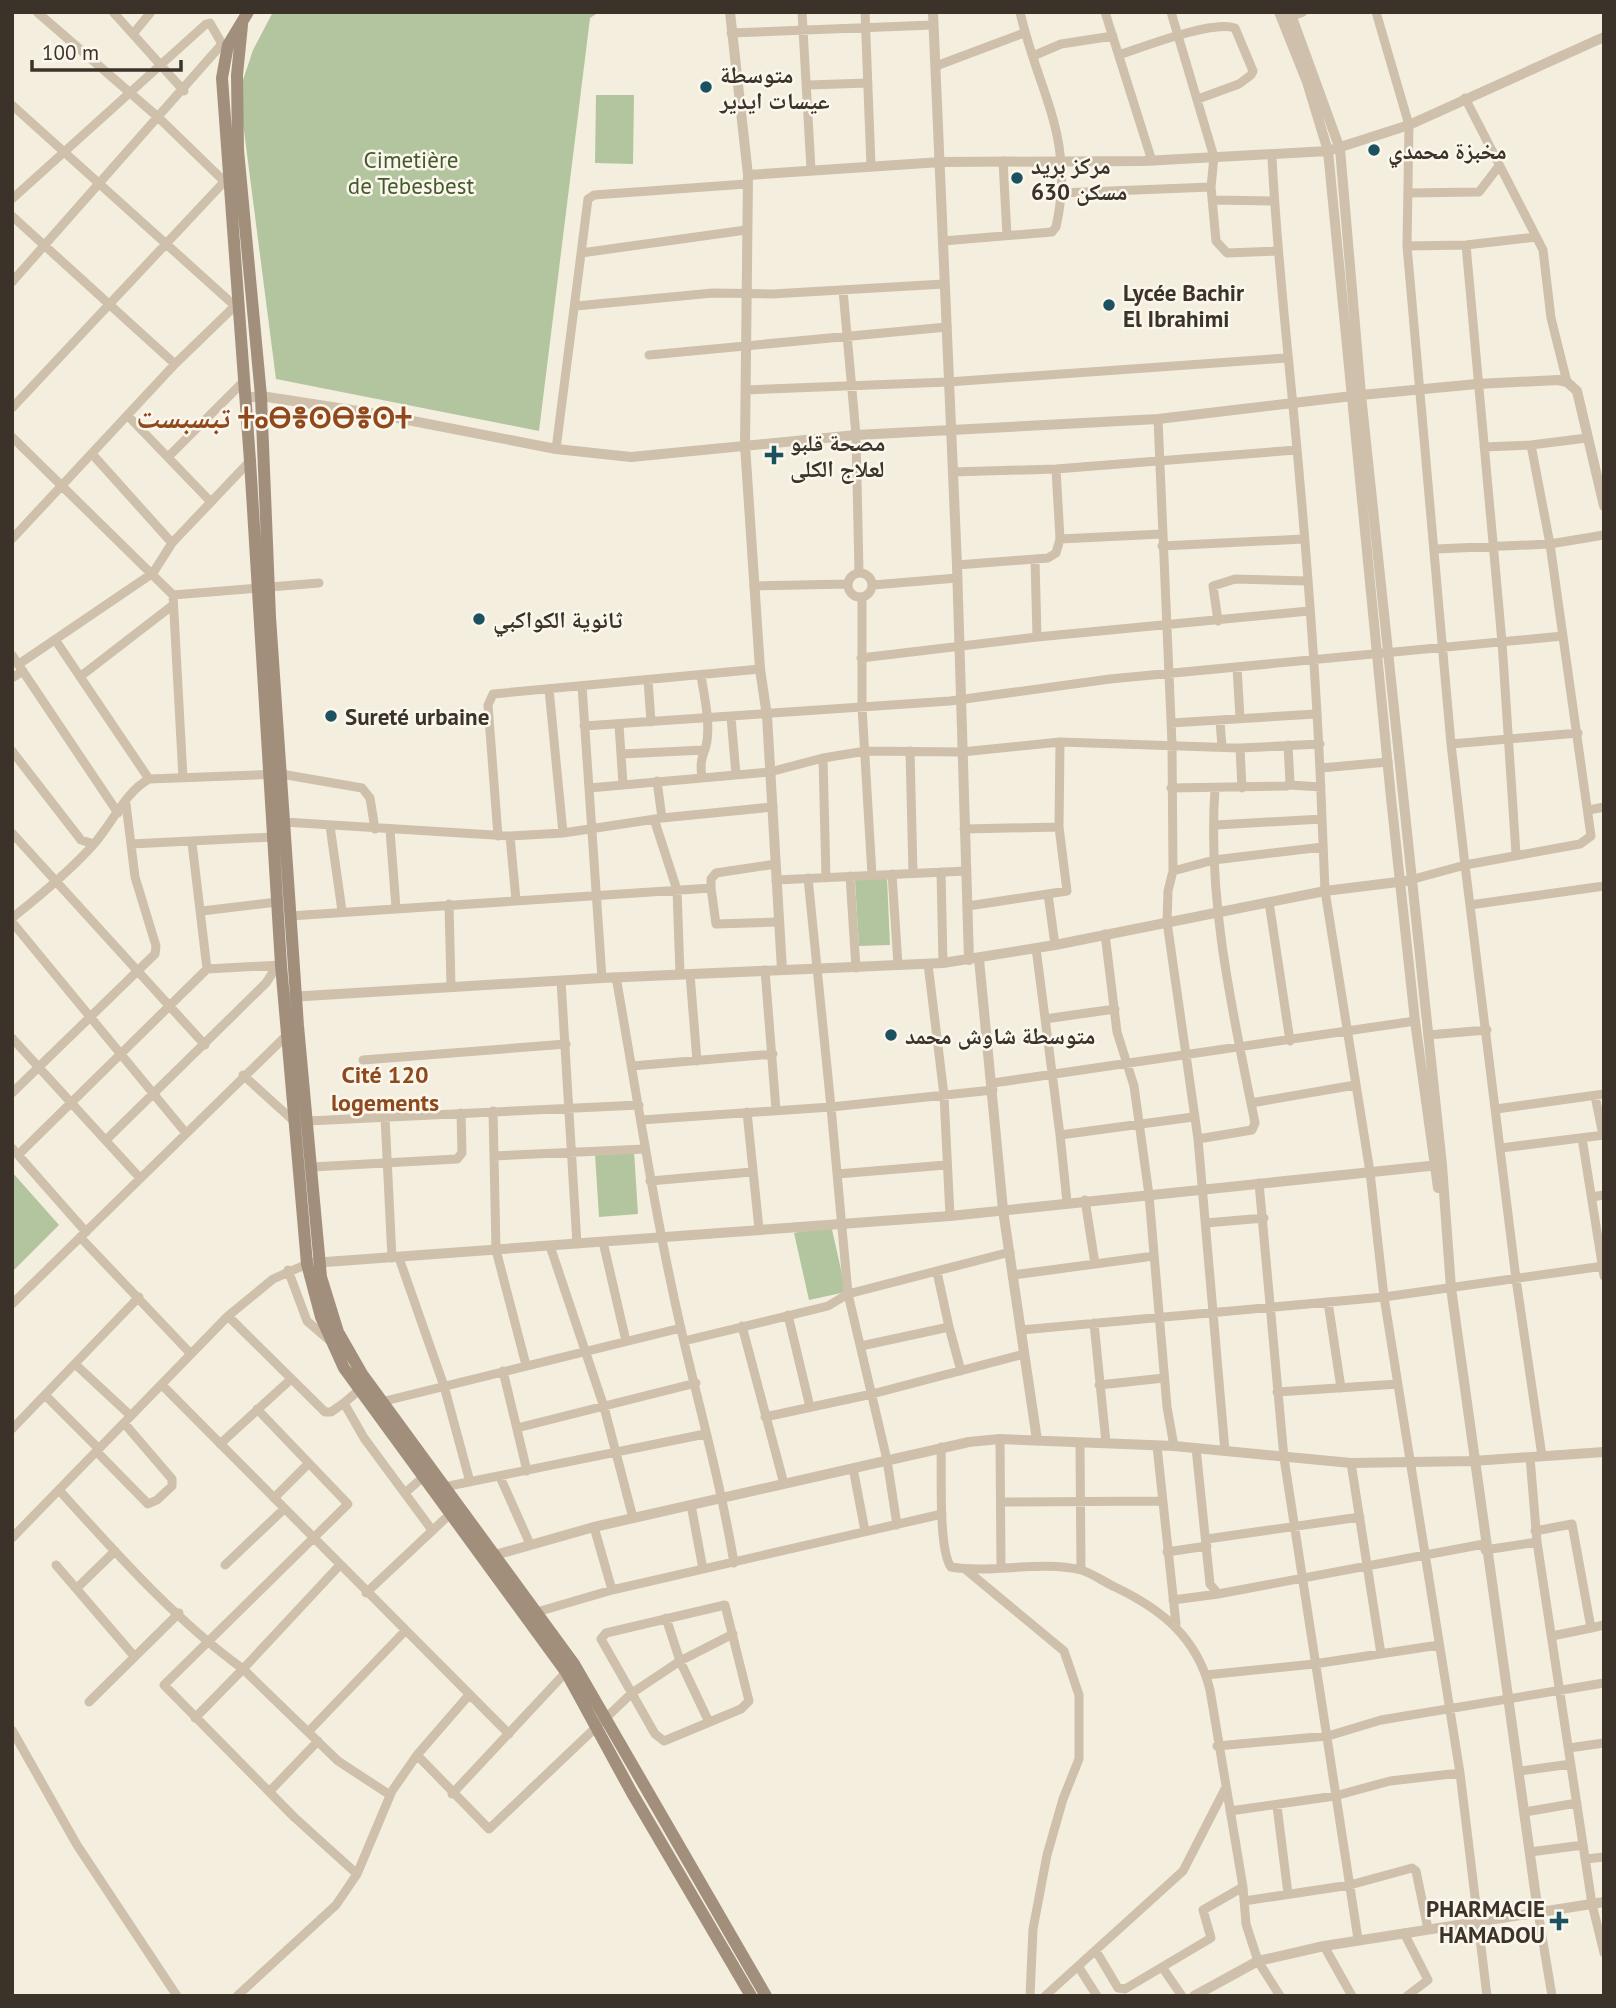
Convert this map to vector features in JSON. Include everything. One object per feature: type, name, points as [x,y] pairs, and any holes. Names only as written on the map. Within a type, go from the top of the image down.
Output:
[{"type":"main road","points":[[248,12],[231,46],[222,78],[236,304],[263,590],[275,774],[273,837],[279,965],[290,997]]},
{"type":"main road","points":[[231,46],[237,75],[238,150],[261,396],[263,590]]},
{"type":"main road","points":[[275,774],[284,822],[290,916],[292,1030],[313,1263],[317,1302],[329,1340],[358,1391],[449,1515],[537,1612],[601,1722],[660,1814],[766,1996]]},
{"type":"main road","points":[[302,1122],[312,1167],[313,1263],[338,1332],[381,1402],[444,1487],[488,1557],[570,1668]]},
{"type":"main road","points":[[601,1722],[648,1821],[751,1996]]},
{"type":"main road","points":[[648,1821],[660,1814]]},
{"type":"street","points":[[12,408],[108,303],[227,184],[159,118],[127,94],[37,12]]},
{"type":"street","points":[[113,12],[184,90]]},
{"type":"street","points":[[133,34],[151,12]]},
{"type":"street","points":[[730,12],[747,180],[745,444],[760,668],[771,772],[782,970]]},
{"type":"street","points":[[802,12],[811,169]]},
{"type":"street","points":[[865,12],[871,166]]},
{"type":"street","points":[[933,12],[957,565],[968,906],[993,1086],[1003,1210],[1037,1440]]},
{"type":"street","points":[[943,241],[1052,232],[1058,221],[1061,161],[1058,128],[1024,33],[1020,12]]},
{"type":"street","points":[[1105,12],[1152,161]]},
{"type":"street","points":[[1171,12],[1214,157],[1211,187],[1216,241],[1227,253],[1276,251]]},
{"type":"street","points":[[1286,15],[1303,12]]},
{"type":"street","points":[[1376,12],[1409,125],[1407,246],[1422,389],[1451,744],[1536,1457],[1535,1531],[1586,1859],[1598,1903],[1604,1953]]},
{"type":"street","points":[[1286,15],[1340,149],[1356,395]]},
{"type":"street","points":[[1286,15],[1328,152],[1356,395],[1405,881],[1415,1021],[1438,1165]]},
{"type":"street","points":[[12,199],[160,63],[208,23],[231,46],[184,90],[12,282]]},
{"type":"street","points":[[731,33],[933,25]]},
{"type":"street","points":[[1119,55],[1178,36],[1226,26],[1234,28],[1253,71],[1248,79],[1239,84],[1198,99]]},
{"type":"street","points":[[936,66],[1024,33]]},
{"type":"street","points":[[1033,56],[1061,44],[1113,36]]},
{"type":"street","points":[[556,449],[576,306],[586,202],[591,196],[747,180],[811,169],[940,162],[1152,161],[1272,157],[1328,152],[1409,125],[1604,37]]},
{"type":"street","points":[[808,85],[868,83]]},
{"type":"street","points":[[1465,98],[1546,259],[1551,318],[1567,382],[1577,391],[1604,506]]},
{"type":"street","points":[[12,105],[236,304],[12,539]]},
{"type":"street","points":[[1272,157],[1276,251],[1293,404],[1320,744],[1325,891],[1370,1172],[1384,1297],[1460,1773],[1487,1996]]},
{"type":"street","points":[[1003,161],[1007,236]]},
{"type":"street","points":[[1408,193],[1479,192],[1499,166]]},
{"type":"street","points":[[1059,193],[1211,187]]},
{"type":"street","points":[[1212,200],[1274,201]]},
{"type":"street","points":[[12,216],[176,364]]},
{"type":"street","points":[[581,253],[746,230]]},
{"type":"street","points":[[1407,246],[1466,245],[1536,237]]},
{"type":"street","points":[[1466,245],[1502,642],[1516,854]]},
{"type":"street","points":[[576,306],[713,293],[747,294],[944,284]]},
{"type":"street","points":[[843,290],[856,435],[859,572]]},
{"type":"street","points":[[649,355],[947,327]]},
{"type":"street","points":[[746,390],[948,382],[1286,358]]},
{"type":"street","points":[[169,456],[244,381]]},
{"type":"street","points":[[245,398],[261,396],[377,414],[556,449],[631,457],[856,435],[1158,419],[1356,395],[1477,384],[1567,382]]},
{"type":"street","points":[[128,416],[210,501]]},
{"type":"street","points":[[1158,419],[1172,744],[1173,871],[1168,891],[1167,922],[1198,1139],[1225,1451]]},
{"type":"street","points":[[12,437],[153,573],[173,600],[183,778]]},
{"type":"street","points":[[1484,447],[1587,438]]},
{"type":"street","points":[[290,997],[616,977],[943,963],[1055,945],[1325,891],[1405,881],[1465,865],[1586,841],[1591,836],[1589,810],[1550,544],[1531,445]]},
{"type":"street","points":[[953,472],[1056,469],[1296,450]]},
{"type":"street","points":[[93,455],[172,543]]},
{"type":"street","points":[[12,678],[56,641],[153,573],[172,543],[250,461]]},
{"type":"street","points":[[957,565],[1035,559],[1056,553],[1060,538],[1056,469]]},
{"type":"street","points":[[1060,538],[1162,534]]},
{"type":"street","points":[[1436,550],[1550,544],[1604,535]]},
{"type":"street","points":[[1162,546],[1303,539]]},
{"type":"street","points":[[1035,559],[1037,637]]},
{"type":"street","points":[[859,572],[867,574],[873,585],[870,593],[862,597],[854,595],[848,584],[851,576],[859,572]]},
{"type":"street","points":[[873,585],[957,578]]},
{"type":"street","points":[[1218,621],[1213,586],[1235,579],[1307,581]]},
{"type":"street","points":[[81,676],[173,600],[319,583]]},
{"type":"street","points":[[754,586],[848,584]]},
{"type":"street","points":[[862,597],[862,707],[873,875]]},
{"type":"street","points":[[861,658],[1037,637],[1309,611]]},
{"type":"street","points":[[584,726],[767,716],[961,699],[1110,679],[1313,662],[1563,636]]},
{"type":"street","points":[[56,641],[149,779]]},
{"type":"street","points":[[1382,654],[1388,762],[1428,1035],[1451,1288],[1485,1547],[1510,1698],[1538,1912],[1552,1996]]},
{"type":"street","points":[[12,655],[118,813]]},
{"type":"street","points":[[1237,667],[1240,718]]},
{"type":"street","points":[[498,836],[489,697],[498,693],[760,668]]},
{"type":"street","points":[[701,675],[707,718],[704,750],[700,759],[702,778]]},
{"type":"street","points":[[648,680],[651,722]]},
{"type":"street","points":[[582,686],[602,978]]},
{"type":"street","points":[[549,689],[563,833]]},
{"type":"street","points":[[1171,723],[1317,714]]},
{"type":"street","points":[[732,718],[736,775]]},
{"type":"street","points":[[1220,721],[1222,747]]},
{"type":"street","points":[[619,724],[623,784]]},
{"type":"street","points":[[1451,744],[1578,733]]},
{"type":"street","points":[[589,788],[771,772],[823,758],[866,751],[962,752],[1060,742],[1240,748],[1320,744]]},
{"type":"street","points":[[968,906],[1066,891],[1059,827],[1060,742]]},
{"type":"street","points":[[1289,746],[1289,785]]},
{"type":"street","points":[[1240,748],[1242,788]]},
{"type":"street","points":[[622,754],[704,750]]},
{"type":"street","points":[[12,751],[81,840],[94,844]]},
{"type":"street","points":[[910,751],[913,873]]},
{"type":"street","points":[[823,758],[826,878]]},
{"type":"street","points":[[1321,768],[1388,762]]},
{"type":"street","points":[[185,1132],[12,920],[58,881],[94,844],[126,804],[137,785],[149,779],[275,774],[362,788],[370,798],[375,829]]},
{"type":"street","points":[[657,781],[658,818],[677,890],[696,1061]]},
{"type":"street","points":[[1171,788],[1215,789],[1289,785],[1321,787]]},
{"type":"street","points":[[1198,1139],[1252,1130],[1255,1123],[1238,1048],[1219,912],[1214,860],[1215,789]]},
{"type":"street","points":[[12,1093],[88,1016],[155,954],[156,946],[140,900],[126,804]]},
{"type":"street","points":[[284,822],[510,836],[592,830],[658,818],[773,807]]},
{"type":"street","points":[[1589,810],[1604,807]]},
{"type":"street","points":[[1216,825],[1322,819]]},
{"type":"street","points":[[330,826],[342,911]]},
{"type":"street","points":[[964,828],[1059,827]]},
{"type":"street","points":[[390,830],[396,908]]},
{"type":"street","points":[[12,833],[205,1045]]},
{"type":"street","points":[[510,836],[516,900]]},
{"type":"street","points":[[131,844],[273,837]]},
{"type":"street","points":[[192,843],[207,969]]},
{"type":"street","points":[[1173,871],[1214,860],[1323,847]]},
{"type":"street","points":[[776,864],[716,873],[711,879],[711,888],[716,924],[778,922]]},
{"type":"street","points":[[776,880],[966,871]]},
{"type":"street","points":[[941,872],[943,963]]},
{"type":"street","points":[[892,874],[898,965]]},
{"type":"street","points":[[850,876],[856,968]]},
{"type":"street","points":[[808,878],[848,1294],[887,1460],[898,1525]]},
{"type":"street","points":[[1470,905],[1604,886]]},
{"type":"street","points":[[290,916],[711,888]]},
{"type":"street","points":[[1048,894],[1055,945]]},
{"type":"street","points":[[202,911],[277,902]]},
{"type":"street","points":[[1269,902],[1290,1041]]},
{"type":"street","points":[[449,904],[451,986]]},
{"type":"street","points":[[1105,934],[1117,1032],[1128,1062],[1149,1195],[1164,1378],[1174,1446]]},
{"type":"street","points":[[1036,948],[1067,1202]]},
{"type":"street","points":[[928,964],[944,1095],[950,1216]]},
{"type":"street","points":[[190,1353],[83,1234],[15,1152],[72,1103],[207,969],[279,965]]},
{"type":"street","points":[[106,1140],[205,1045],[266,983],[279,965]]},
{"type":"street","points":[[765,970],[776,1110]]},
{"type":"street","points":[[616,977],[642,1120],[650,1181],[705,1434],[723,1498],[734,1563]]},
{"type":"street","points":[[561,981],[578,1244]]},
{"type":"street","points":[[1045,1019],[1115,1009]]},
{"type":"street","points":[[642,1120],[831,1107],[944,1095],[1051,1074],[1415,1021]]},
{"type":"street","points":[[12,1304],[243,1075],[292,1030]]},
{"type":"street","points":[[1428,1035],[1487,1030]]},
{"type":"street","points":[[12,1038],[139,1177]]},
{"type":"street","points":[[363,1060],[566,1044]]},
{"type":"street","points":[[632,1066],[773,1054]]},
{"type":"street","points":[[243,1075],[302,1122],[639,1105]]},
{"type":"street","points":[[1251,1103],[1354,1085]]},
{"type":"street","points":[[1496,1109],[1600,1095],[1604,1135],[1501,1148]]},
{"type":"street","points":[[493,1111],[496,1250],[526,1365]]},
{"type":"street","points":[[747,1112],[759,1229]]},
{"type":"street","points":[[312,1167],[457,1159],[462,1153],[461,1113]]},
{"type":"street","points":[[385,1117],[395,1258],[444,1386],[470,1482]]},
{"type":"street","points":[[1060,1135],[1193,1117]]},
{"type":"street","points":[[1021,1330],[1384,1297],[1603,1270],[1582,1138]]},
{"type":"street","points":[[494,1156],[645,1149]]},
{"type":"street","points":[[837,1174],[946,1165]]},
{"type":"street","points":[[12,1538],[228,1316],[250,1296],[288,1270],[313,1263],[950,1216],[1438,1165]]},
{"type":"street","points":[[650,1181],[752,1172]]},
{"type":"street","points":[[1259,1183],[1284,1458],[1358,1939]]},
{"type":"street","points":[[1592,1197],[1604,1195]]},
{"type":"street","points":[[1085,1200],[1095,1264]]},
{"type":"street","points":[[1206,1223],[1264,1219]]},
{"type":"street","points":[[603,1241],[626,1341]]},
{"type":"street","points":[[550,1246],[604,1407],[633,1518]]},
{"type":"street","points":[[684,1341],[828,1306],[848,1294],[1010,1252]]},
{"type":"street","points":[[1013,1275],[1154,1256]]},
{"type":"street","points":[[288,1270],[302,1312],[311,1327],[329,1340]]},
{"type":"street","points":[[937,1272],[961,1371]]},
{"type":"street","points":[[12,1429],[139,1297]]},
{"type":"street","points":[[302,1312],[317,1302]]},
{"type":"street","points":[[1328,1302],[1341,1388]]},
{"type":"street","points":[[788,1315],[810,1407]]},
{"type":"street","points":[[228,1316],[325,1412],[331,1412],[358,1391]]},
{"type":"street","points":[[1094,1323],[1106,1443]]},
{"type":"street","points":[[742,1326],[784,1484]]},
{"type":"street","points":[[861,1346],[949,1327]]},
{"type":"street","points":[[381,1402],[681,1328]]},
{"type":"street","points":[[765,1417],[872,1394],[1024,1354]]},
{"type":"street","points":[[45,1395],[148,1504],[157,1500],[172,1486],[173,1479],[127,1420],[75,1364]]},
{"type":"street","points":[[503,1371],[527,1472]]},
{"type":"street","points":[[1099,1385],[1164,1378]]},
{"type":"street","points":[[220,1444],[290,1380]]},
{"type":"street","points":[[516,1428],[696,1383]]},
{"type":"street","points":[[1277,1392],[1398,1384]]},
{"type":"street","points":[[162,1385],[311,1538],[509,1734]]},
{"type":"street","points":[[344,1403],[364,1438],[432,1530]]},
{"type":"street","points":[[257,1409],[348,1504],[164,1685],[271,1790],[294,1817],[357,1874]]},
{"type":"street","points":[[444,1487],[705,1434]]},
{"type":"street","points":[[488,1557],[593,1527],[941,1447],[1000,1439],[1174,1446],[1351,1463],[1473,1461],[1604,1452]]},
{"type":"street","points":[[1000,1439],[1001,1567]]},
{"type":"street","points":[[1080,1444],[1081,1570]]},
{"type":"street","points":[[1157,1446],[1176,1624]]},
{"type":"street","points":[[941,1447],[942,1514],[947,1560],[951,1567],[1081,1570],[1156,1609],[1176,1624],[1190,1642],[1206,1675],[1243,1887],[1246,1924],[1258,1961],[1280,1996]]},
{"type":"street","points":[[1196,1448],[1210,1584],[1218,1594]]},
{"type":"street","points":[[1351,1463],[1381,1654]]},
{"type":"street","points":[[274,1498],[309,1464]]},
{"type":"street","points":[[853,1468],[865,1531]]},
{"type":"street","points":[[500,1477],[530,1544]]},
{"type":"street","points":[[405,1493],[422,1478]]},
{"type":"street","points":[[59,1490],[115,1552],[209,1643],[243,1669],[347,1769],[390,1795]]},
{"type":"street","points":[[1000,1502],[1162,1501]]},
{"type":"street","points":[[691,1505],[703,1569]]},
{"type":"street","points":[[225,1565],[284,1509]]},
{"type":"street","points":[[537,1612],[612,1590],[942,1514]]},
{"type":"street","points":[[366,1593],[449,1515]]},
{"type":"street","points":[[1167,1552],[1293,1526],[1360,1517]]},
{"type":"street","points":[[1535,1531],[1569,1524],[1574,1527],[1591,1628]]},
{"type":"street","points":[[593,1527],[612,1590]]},
{"type":"street","points":[[1173,1600],[1368,1568],[1426,1555],[1537,1542]]},
{"type":"street","points":[[77,1588],[115,1552]]},
{"type":"street","points":[[56,1565],[134,1656]]},
{"type":"street","points":[[195,1718],[339,1566]]},
{"type":"street","points":[[965,1569],[1063,1651],[1079,1695],[1079,1759],[1063,1799],[1047,1855],[1032,1929],[1030,1996]]},
{"type":"street","points":[[725,1605],[733,1634],[749,1702],[741,1709],[664,1741],[655,1734],[601,1643],[602,1636],[725,1605]]},
{"type":"street","points":[[89,1702],[178,1614]]},
{"type":"street","points":[[666,1618],[680,1661],[709,1722]]},
{"type":"street","points":[[1552,1636],[1604,1625]]},
{"type":"street","points":[[309,1731],[405,1631]]},
{"type":"street","points":[[417,1755],[452,1794],[489,1829],[632,1693],[680,1661],[733,1634]]},
{"type":"street","points":[[1206,1675],[1314,1664],[1439,1645]]},
{"type":"street","points":[[452,1794],[570,1668]]},
{"type":"street","points":[[1217,1746],[1328,1736],[1381,1720],[1450,1711],[1604,1683]]},
{"type":"street","points":[[236,1996],[337,1905],[357,1874],[390,1795],[417,1755],[469,1695]]},
{"type":"street","points":[[12,1730],[77,1845],[177,1996]]},
{"type":"street","points":[[271,1790],[318,1741]]},
{"type":"street","points":[[1569,1748],[1604,1743]]},
{"type":"street","points":[[1520,1771],[1571,1764]]},
{"type":"street","points":[[1230,1811],[1335,1796],[1390,1781],[1460,1773]]},
{"type":"street","points":[[1045,1996],[1183,1871],[1225,1789]]},
{"type":"street","points":[[1525,1812],[1577,1803]]},
{"type":"street","points":[[1276,1806],[1288,1894]]},
{"type":"street","points":[[1530,1852],[1584,1845]]},
{"type":"street","points":[[1586,1859],[1604,1857]]},
{"type":"street","points":[[1244,1901],[1350,1885],[1414,1869],[1428,1929]]},
{"type":"street","points":[[1096,1951],[1121,1990],[1211,1938],[1203,1910],[1243,1887]]},
{"type":"street","points":[[1194,1996],[1258,1961],[1358,1939],[1598,1903]]},
{"type":"street","points":[[1404,1933],[1428,1980],[1406,1996]]},
{"type":"street","points":[[1324,1946],[1352,1996]]},
{"type":"street","points":[[1078,1966],[1097,1996]]},
{"type":"street","points":[[1162,1967],[1182,1996]]},
{"type":"green space","name":"Cimetière de Tebesbest","points":[[273,12],[599,12],[590,18],[539,431],[276,379],[239,92],[253,50]]},
{"type":"green space","points":[[596,95],[634,95],[633,164],[595,163]]},
{"type":"green space","points":[[887,878],[890,945],[859,946],[855,880]]},
{"type":"green space","points":[[634,1151],[638,1214],[599,1217],[595,1154]]},
{"type":"green space","points":[[12,1172],[59,1225],[12,1272]]},
{"type":"green space","points":[[831,1225],[846,1292],[809,1300],[794,1233]]},
{"type":"place","name":"متوسطة عيسات ايدير","points":[[706,87]]},
{"type":"place","name":"مخبزة محمدي","points":[[1374,150]]},
{"type":"place","name":"مركز بريد 630 مسكن","points":[[1017,178]]},
{"type":"place","name":"Lycée Bachir El Ibrahimi","points":[[1109,305]]},
{"type":"place","name":"مصحة قلبو لعلاج الكلى","points":[[774,455]]},
{"type":"place","name":"ثانوية الكواكبي","points":[[479,619]]},
{"type":"place","name":"Sureté urbaine","points":[[331,716]]},
{"type":"place","name":"متوسطة شاوش محمد","points":[[891,1035]]},
{"type":"place","name":"PHARMACIE HAMADOU","points":[[1559,1921]]},
{"type":"district","name":"تبسبست ⵜⴰⴱⴻⵙⴱⴻⵙⵜ","points":[[274,416]]},
{"type":"district","name":"Cité 120 logements","points":[[385,1088]]}]
